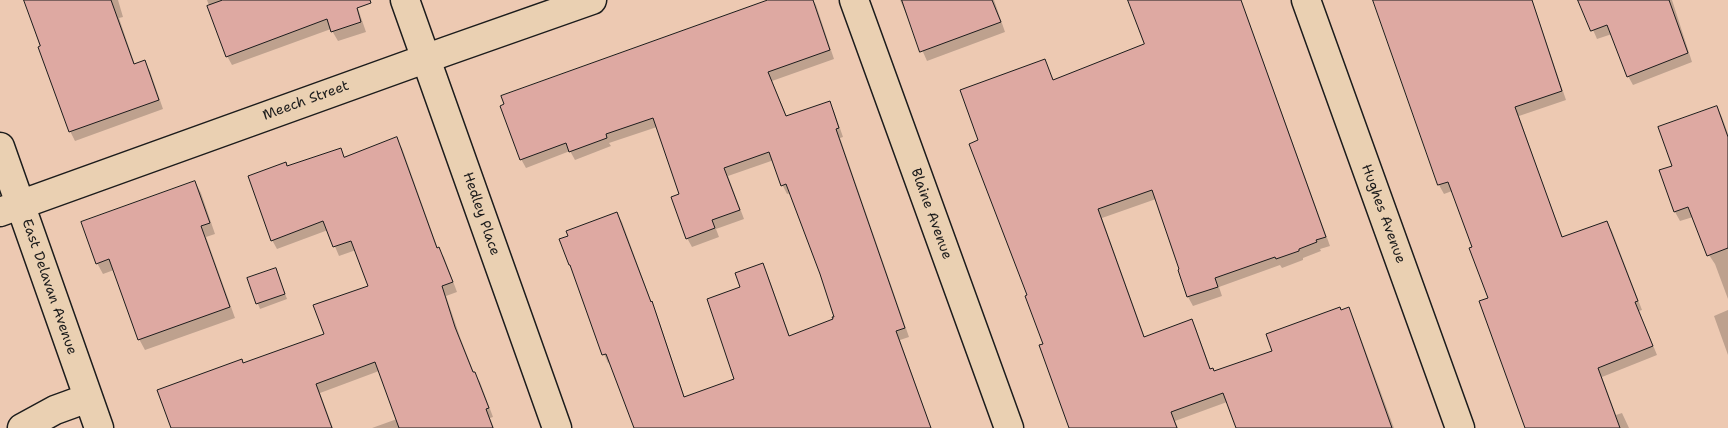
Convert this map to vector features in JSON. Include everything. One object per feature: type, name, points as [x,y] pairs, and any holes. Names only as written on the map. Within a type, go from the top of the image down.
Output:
[{"type":"street","name":"Hedley Place","points":[[405,0],[556,428]]},
{"type":"street","name":"Meech Street","points":[[10,208],[592,0]]},
{"type":"street","name":"Blaine Avenue","points":[[854,0],[1009,428]]},
{"type":"street","name":"Hughes Avenue","points":[[1306,0],[1460,428]]},
{"type":"street","name":"East Delavan Avenue","points":[[0,147],[10,208],[99,428]]},
{"type":"street","points":[[22,428],[55,410],[88,398]]},
{"type":"building","points":[[24,0],[111,0],[134,64],[145,60],[159,100],[69,132],[38,47],[40,46]]},
{"type":"building","points":[[223,0],[370,0],[371,3],[357,8],[361,22],[331,32],[327,19],[226,57],[207,6]]},
{"type":"building","points":[[768,0],[813,0],[830,50],[768,72],[786,116],[830,101],[839,128],[836,129],[905,328],[896,331],[931,428],[634,428],[606,354],[602,355],[559,239],[568,236],[566,231],[617,212],[652,301],[684,397],[734,379],[707,299],[740,287],[735,273],[763,263],[789,336],[834,317],[786,184],[781,186],[769,152],[724,168],[740,210],[712,220],[715,228],[686,239],[671,197],[679,194],[653,118],[606,134],[607,138],[569,152],[566,143],[520,160],[500,106],[504,104],[501,96]]},
{"type":"building","points":[[902,0],[992,0],[1001,22],[920,52]]},
{"type":"building","points":[[1128,0],[1241,0],[1326,237],[1316,240],[1317,242],[1299,249],[1299,251],[1276,259],[1275,257],[1215,278],[1218,287],[1187,297],[1152,190],[1098,209],[1144,337],[1192,319],[1210,369],[1213,368],[1214,371],[1272,351],[1266,334],[1340,307],[1341,310],[1349,307],[1392,428],[1236,428],[1223,393],[1171,412],[1177,428],[1069,428],[1039,345],[1043,344],[1025,296],[1027,295],[969,144],[978,140],[960,90],[1045,59],[1053,80],[1144,44]]},
{"type":"building","points":[[1373,0],[1532,0],[1562,91],[1515,107],[1562,237],[1607,221],[1638,301],[1635,302],[1653,346],[1598,368],[1620,428],[1525,428],[1479,301],[1488,298],[1469,248],[1472,247],[1448,182],[1438,185]]},
{"type":"building","points":[[1578,0],[1669,0],[1688,53],[1627,77],[1607,25],[1591,31]]},
{"type":"building","points":[[1717,106],[1728,137],[1728,248],[1707,256],[1688,207],[1674,212],[1659,170],[1672,166],[1658,127]]},
{"type":"building","points":[[397,137],[437,248],[439,247],[453,282],[442,286],[455,327],[489,408],[486,409],[493,428],[399,428],[375,362],[316,384],[332,428],[171,428],[157,390],[242,359],[243,363],[324,334],[313,305],[368,286],[351,241],[333,247],[323,221],[271,241],[248,176],[286,162],[287,166],[341,148],[344,157]]},
{"type":"building","points":[[195,181],[210,223],[201,226],[230,307],[138,340],[109,259],[96,264],[81,222]]},
{"type":"building","points":[[276,268],[285,294],[256,304],[247,278]]}]
